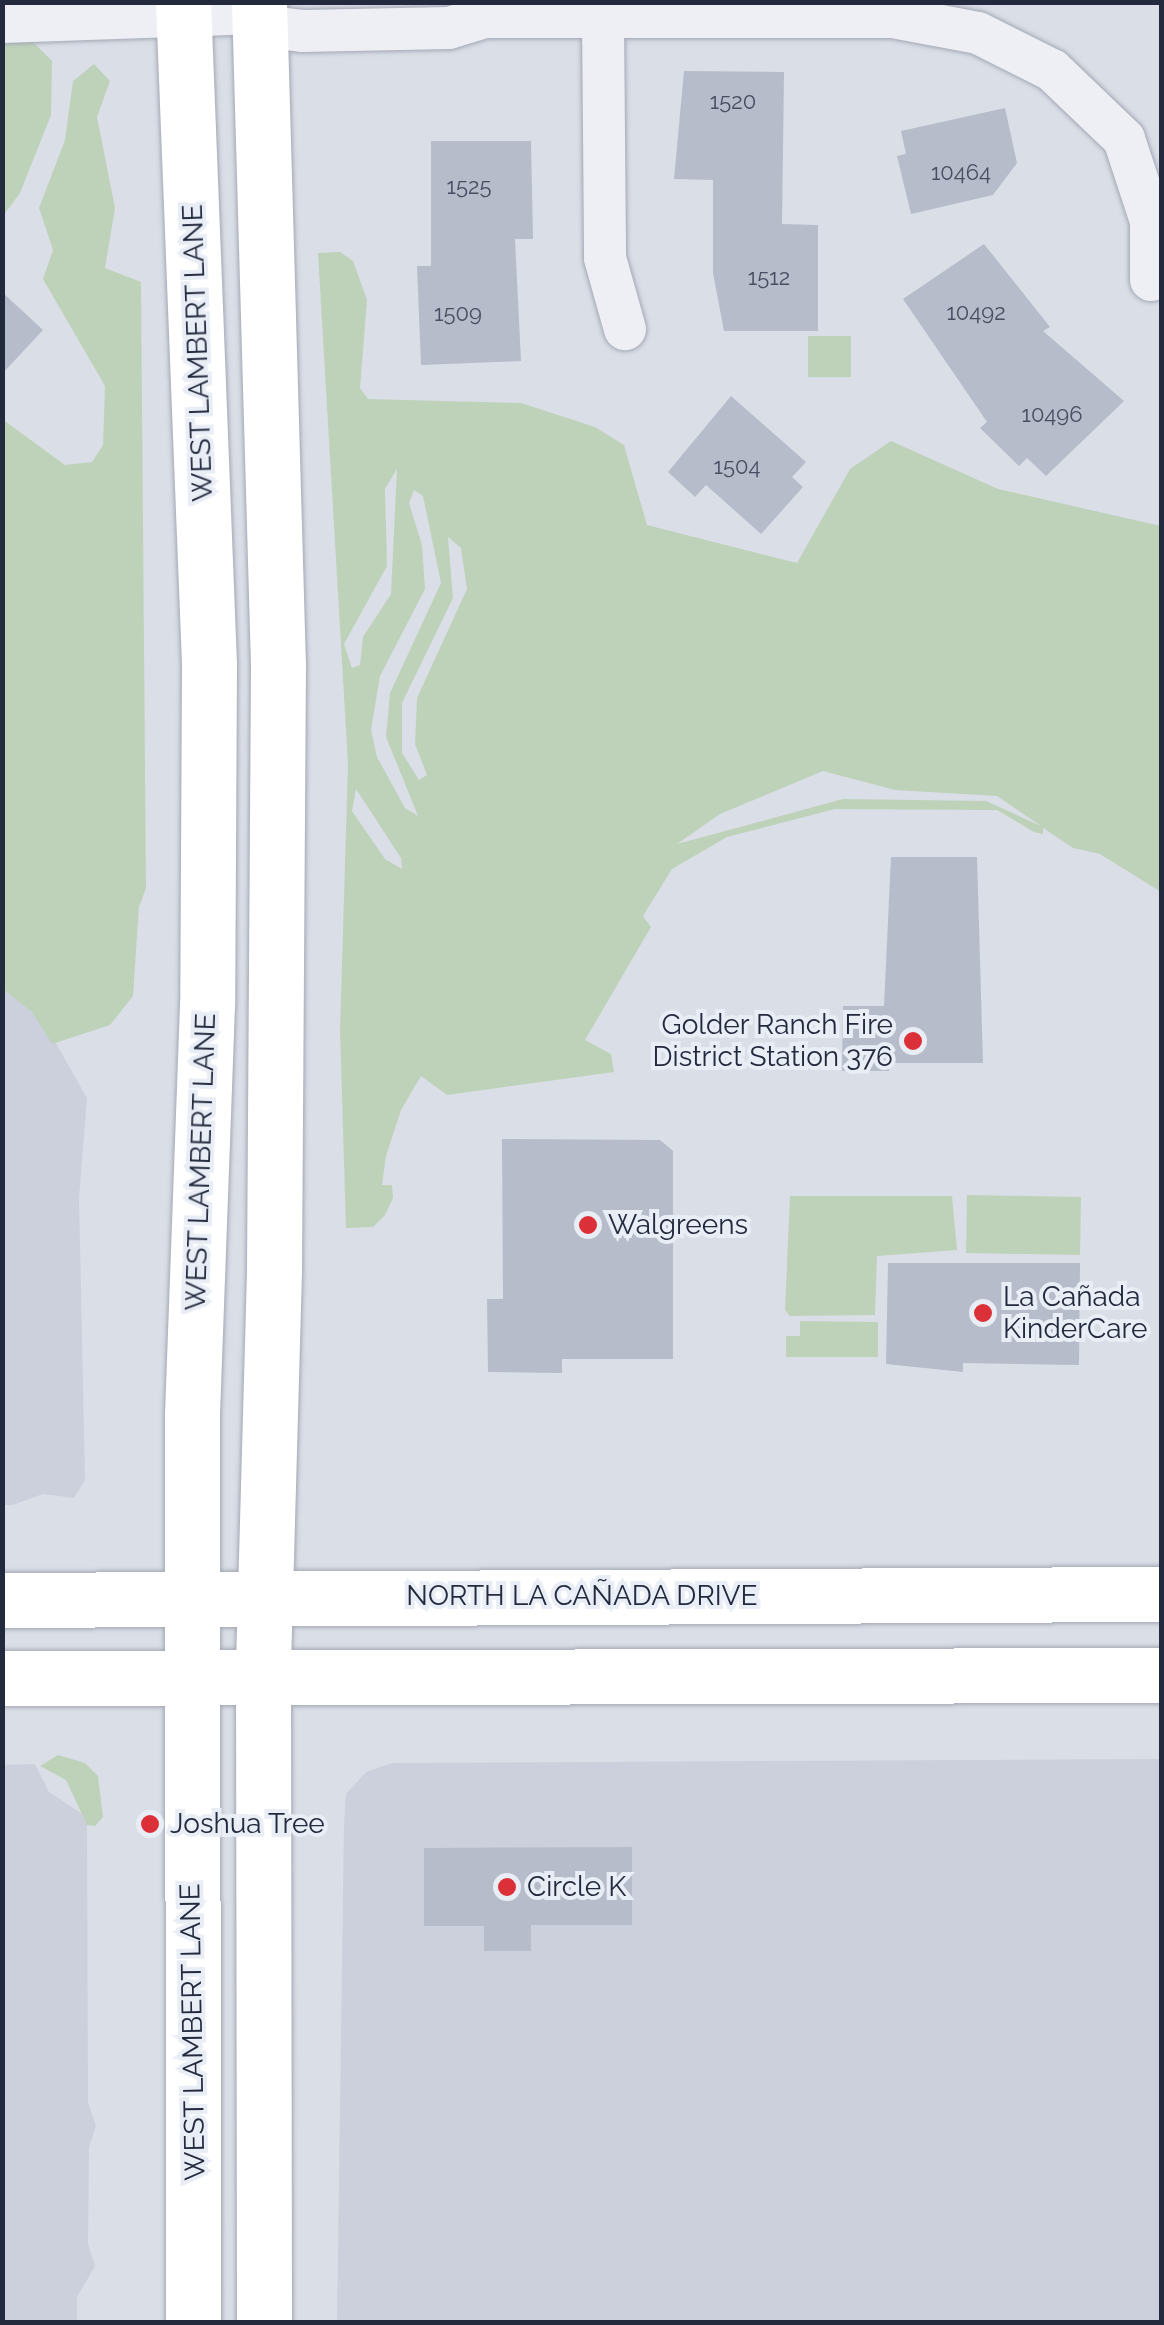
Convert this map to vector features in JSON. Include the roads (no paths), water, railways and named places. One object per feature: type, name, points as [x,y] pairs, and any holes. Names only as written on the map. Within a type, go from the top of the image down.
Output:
[{"type":"main road","points":[[261,6],[278,666],[263,1676],[264,2322]]},
{"type":"main road","name":"WEST LAMBERT LANE","points":[[183,10],[209,665],[191,1678],[193,2322]]},
{"type":"main road","name":"NORTH LA CAÑADA DRIVE","points":[[2,1600],[1162,1594]]},
{"type":"main road","points":[[2,1678],[1162,1675]]},
{"type":"street","points":[[2,22],[261,6],[278,28],[302,31],[449,28],[477,10],[603,20],[893,17],[978,32],[1016,49],[1090,102],[1124,140],[1152,221],[1152,280]]},
{"type":"street","points":[[603,20],[605,258],[608,288],[625,328]]},
{"type":"place","name":"Golder Ranch Fire District Station 376","points":[[913,1041]]},
{"type":"place","name":"Walgreens","points":[[588,1225]]},
{"type":"place","name":"La Cañada KinderCare","points":[[983,1313]]},
{"type":"place","name":"Joshua Tree","points":[[150,1824]]},
{"type":"place","name":"Circle K","points":[[507,1887]]}]
